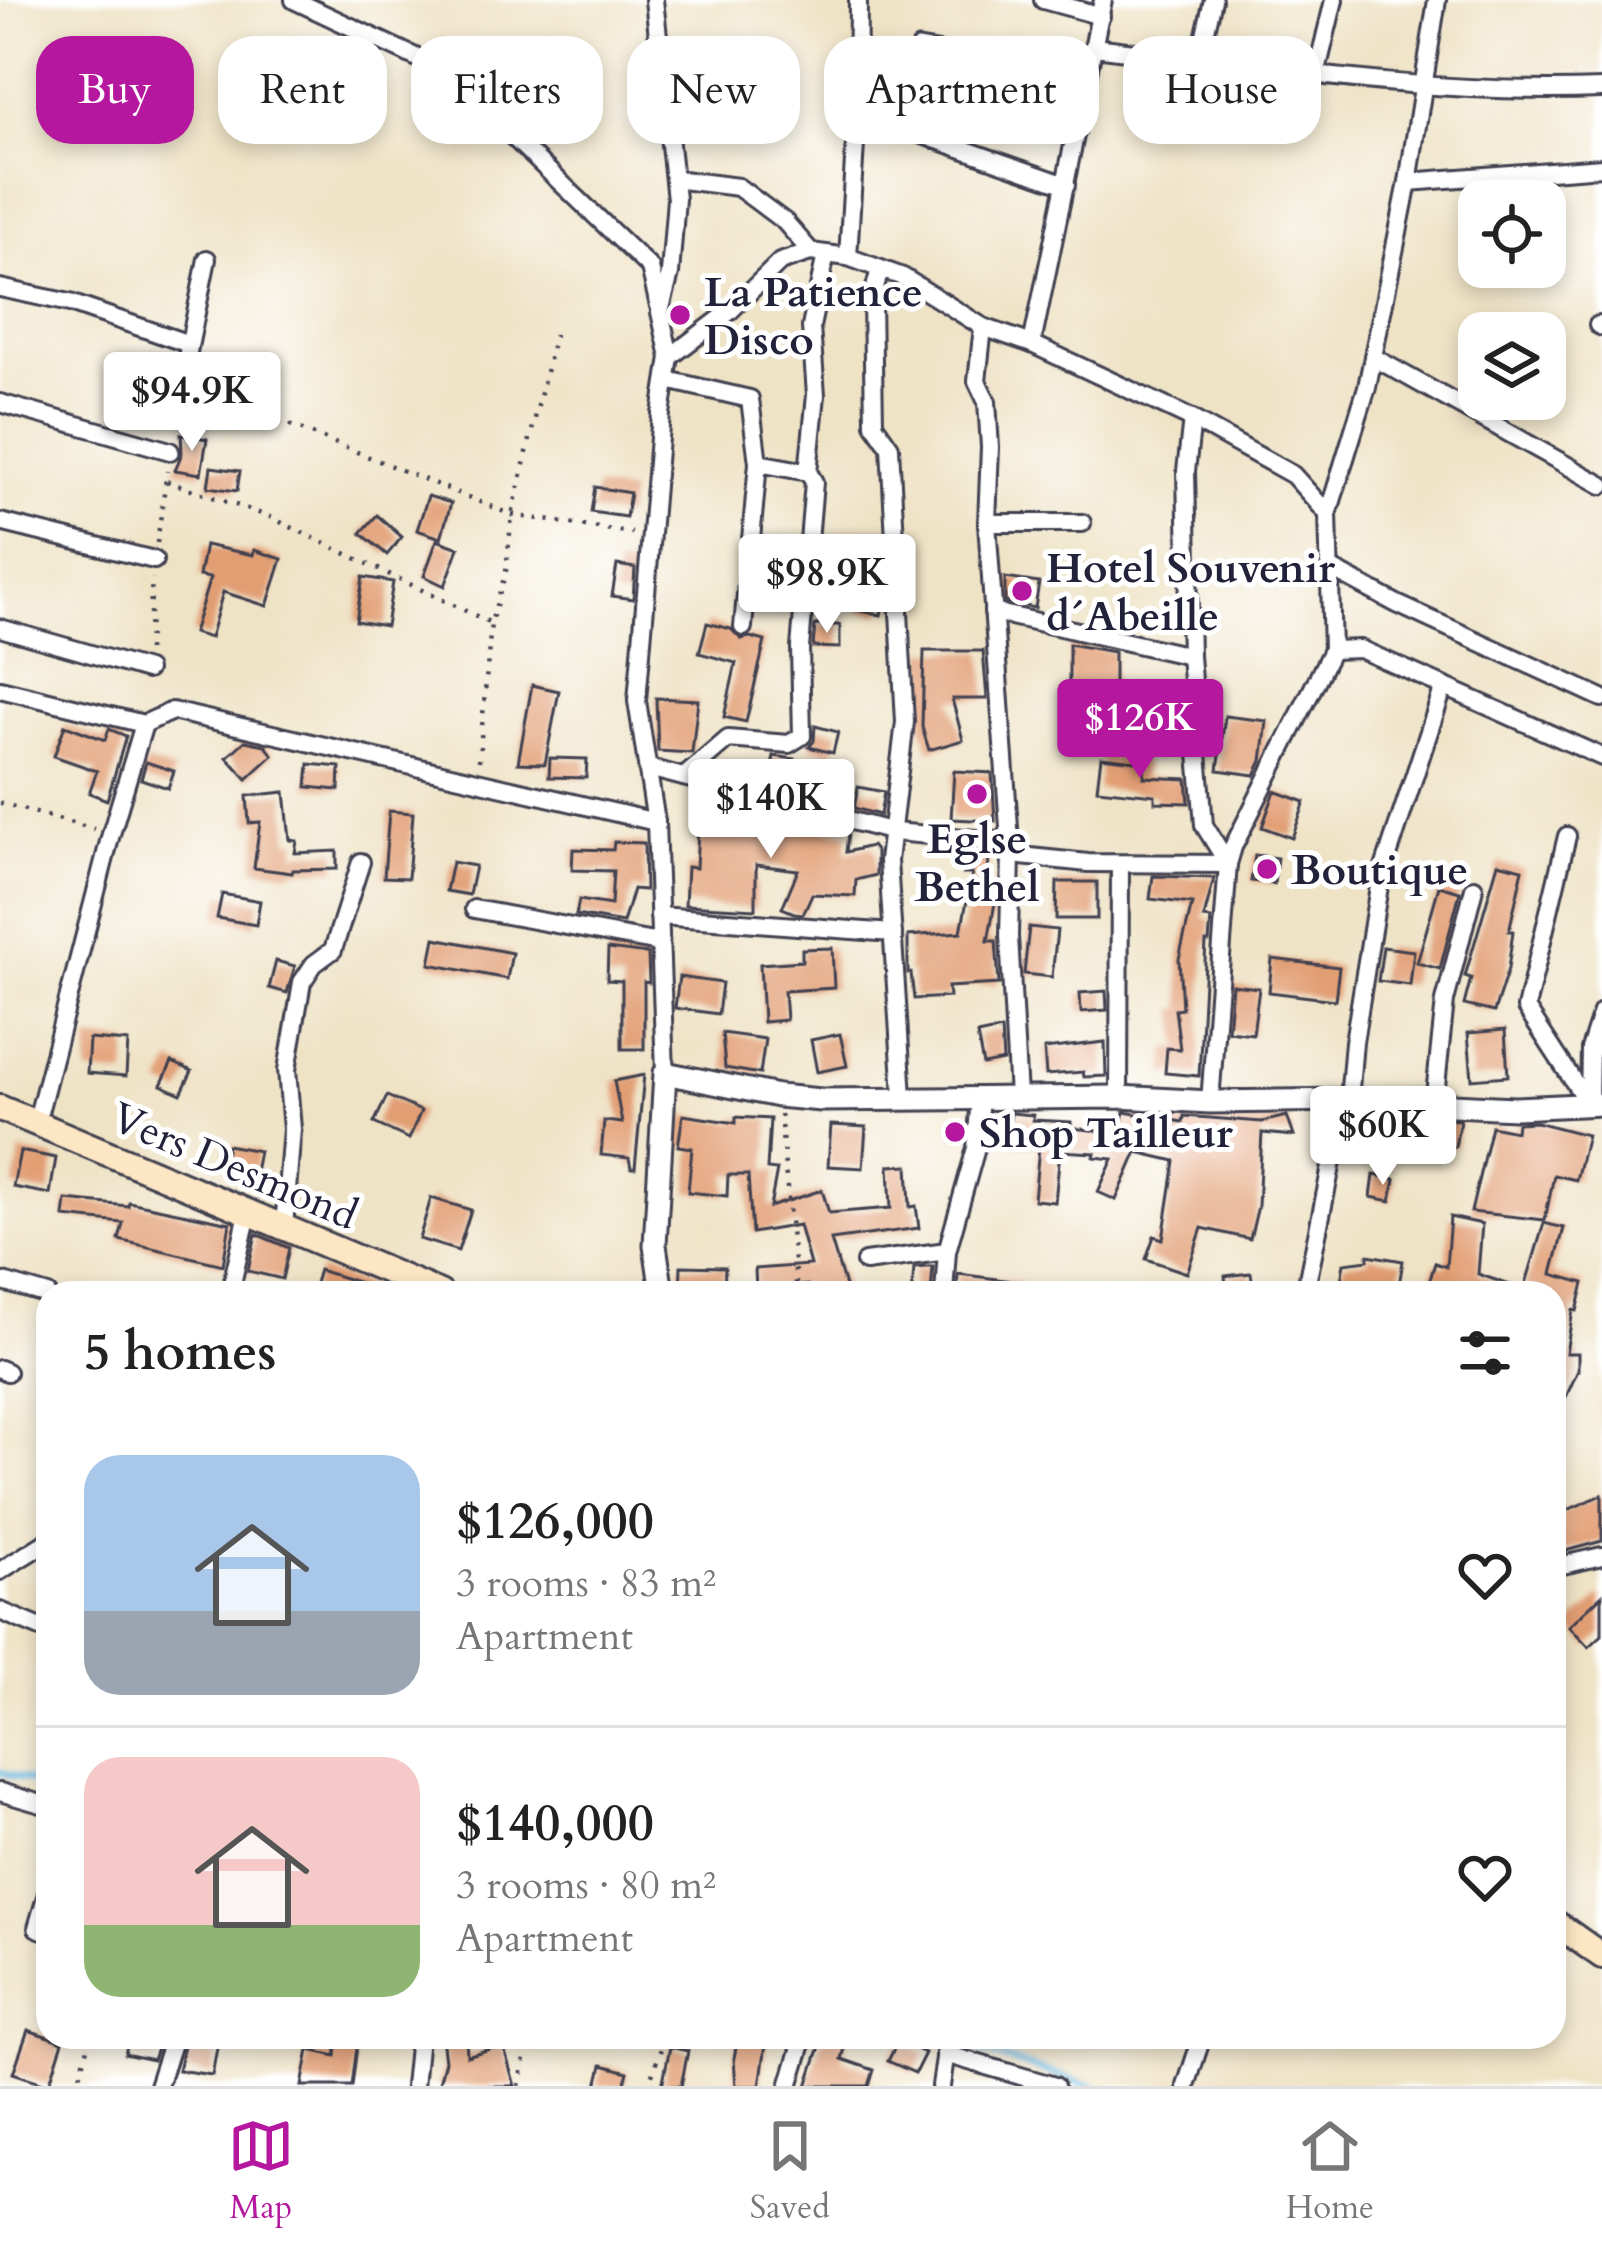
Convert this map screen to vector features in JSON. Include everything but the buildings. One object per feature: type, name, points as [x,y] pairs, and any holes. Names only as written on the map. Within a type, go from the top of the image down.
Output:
[{"type":"main road","name":"Vers Desmond","points":[[0,1108],[412,1281]]},
{"type":"main road","points":[[1566,1930],[1602,1956]]},
{"type":"street","points":[[294,0],[443,70],[650,268],[670,357],[638,701],[656,822],[665,1073],[655,1245],[660,1281]]},
{"type":"street","points":[[654,0],[676,200],[670,274],[660,312]]},
{"type":"street","points":[[858,0],[858,36]]},
{"type":"street","points":[[1043,0],[1102,8]]},
{"type":"street","points":[[1205,36],[1213,0]]},
{"type":"street","points":[[1321,54],[1334,0]]},
{"type":"street","points":[[1210,1102],[1228,864],[1332,650],[1328,514],[1367,387],[1408,182],[1437,0]]},
{"type":"street","points":[[1321,76],[1422,88],[1602,88]]},
{"type":"street","points":[[848,257],[855,144]]},
{"type":"street","points":[[949,144],[1066,185]]},
{"type":"street","points":[[1032,344],[1075,144]]},
{"type":"street","points":[[1408,182],[1602,167]]},
{"type":"street","points":[[674,178],[738,187],[819,253]]},
{"type":"street","points":[[670,357],[729,312],[780,262],[819,253],[848,257],[934,294],[983,327],[1032,344],[1192,419],[1293,475],[1328,514]]},
{"type":"street","points":[[684,777],[728,739],[789,744],[802,736],[800,648],[816,394],[811,327],[819,253]]},
{"type":"street","points":[[176,406],[206,259]]},
{"type":"street","points":[[880,269],[872,299],[874,424],[890,447],[905,722],[888,861],[903,1097]]},
{"type":"street","points":[[0,288],[70,303],[189,344]]},
{"type":"street","points":[[983,327],[977,380],[988,402],[987,523],[1011,848],[1009,936],[1018,1097]]},
{"type":"street","points":[[1373,357],[1602,485]]},
{"type":"street","points":[[667,380],[750,399],[758,464],[743,627]]},
{"type":"street","points":[[0,403],[170,451]]},
{"type":"street","points":[[1192,419],[1186,471],[1190,656],[1204,825],[1228,864]]},
{"type":"street","points":[[758,464],[808,472]]},
{"type":"street","points":[[0,522],[154,560]]},
{"type":"street","points":[[987,523],[1082,523]]},
{"type":"street","points":[[1330,568],[1416,614],[1602,698]]},
{"type":"street","points":[[993,612],[1190,656]]},
{"type":"street","points":[[0,628],[147,670]]},
{"type":"street","points":[[1332,650],[1360,649],[1602,757]]},
{"type":"street","points":[[1308,1281],[1380,880],[1444,686]]},
{"type":"street","points":[[0,689],[144,724],[172,711],[656,822]]},
{"type":"street","points":[[37,1124],[144,724]]},
{"type":"street","points":[[649,768],[894,832],[1120,864],[1228,864]]},
{"type":"street","points":[[1567,836],[1526,1008],[1595,1105]]},
{"type":"street","points":[[284,1227],[292,1129],[287,1070],[302,982],[314,964],[333,950],[361,862]]},
{"type":"street","points":[[1119,1097],[1120,864]]},
{"type":"street","points":[[1434,1104],[1445,1001],[1474,888]]},
{"type":"street","points":[[474,909],[659,944]]},
{"type":"street","points":[[658,916],[893,933]]},
{"type":"street","points":[[1595,1105],[1590,1049],[1602,1012]]},
{"type":"street","points":[[665,1073],[821,1100],[980,1096],[1515,1108],[1595,1105]]},
{"type":"street","points":[[945,1281],[946,1251],[976,1148],[980,1096]]},
{"type":"street","points":[[233,1281],[248,1213]]},
{"type":"street","points":[[865,1262],[946,1251]]},
{"type":"street","points":[[0,1282],[36,1291]]},
{"type":"street","points":[[0,1571],[36,1548]]},
{"type":"street","points":[[1566,1564],[1602,1556]]},
{"type":"street","points":[[0,1611],[36,1625]]},
{"type":"street","points":[[0,1792],[36,1802]]},
{"type":"street","points":[[158,2086],[170,2049]]},
{"type":"street","points":[[414,2086],[418,2049]]},
{"type":"street","points":[[789,2086],[800,2049]]},
{"type":"street","points":[[941,2086],[946,2049]]},
{"type":"street","points":[[954,2049],[1054,2086]]},
{"type":"street","points":[[1186,2086],[1198,2049]]},
{"type":"path","points":[[477,779],[490,623],[506,571],[512,515],[556,330]]},
{"type":"path","points":[[176,406],[188,393],[209,392],[512,515],[653,536]]},
{"type":"path","points":[[147,670],[154,560],[170,451]]},
{"type":"path","points":[[166,481],[270,517],[490,623]]},
{"type":"path","points":[[0,803],[111,834]]},
{"type":"path","points":[[778,1096],[796,1281]]},
{"type":"path","points":[[77,2086],[88,2049]]},
{"type":"path","points":[[519,2086],[527,2049]]},
{"type":"path","points":[[648,2086],[661,2049]]},
{"type":"waterway","points":[[0,1772],[36,1782]]},
{"type":"waterway","points":[[972,2049],[1093,2086]]},
{"type":"place","name":"La Patience Disco","points":[[680,315]]},
{"type":"place","name":"Hotel Souvenir d´Abeille","points":[[1022,591]]},
{"type":"place","name":"Eglse Bethel","points":[[977,794]]},
{"type":"place","name":"Boutique","points":[[1267,869]]},
{"type":"place","name":"Shop Tailleur","points":[[955,1132]]}]
